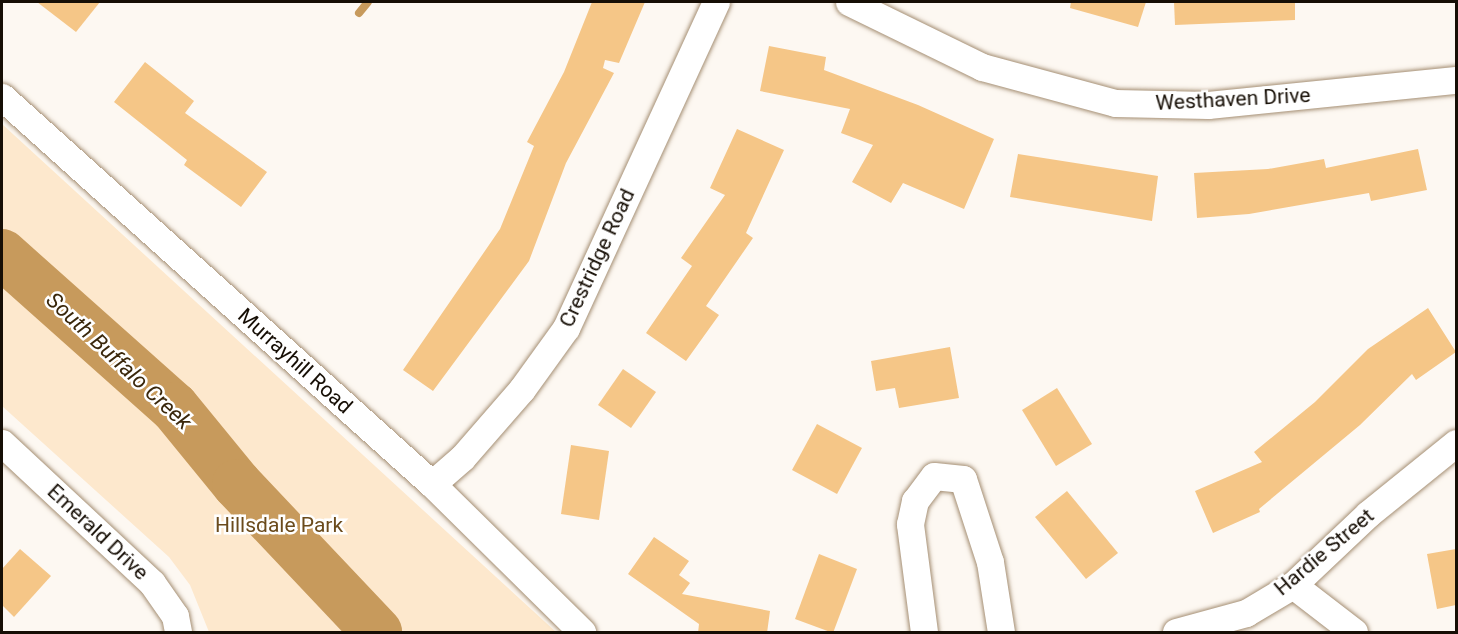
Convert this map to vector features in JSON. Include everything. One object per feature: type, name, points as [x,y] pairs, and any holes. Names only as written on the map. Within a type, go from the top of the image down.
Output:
[{"type":"street","name":"Crestridge Road","points":[[432,484],[462,458],[522,389],[566,328],[716,2]]},
{"type":"street","name":"Westhaven Drive","points":[[849,2],[982,67],[1115,104],[1208,105],[1456,80]]},
{"type":"street","name":"Murrayhill Road","points":[[2,97],[432,484],[582,633]]},
{"type":"street","name":"Emerald Drive","points":[[2,443],[152,584],[175,616],[178,633]]},
{"type":"street","name":"Hardie Street","points":[[1176,633],[1246,613],[1293,585],[1368,514],[1456,443]]},
{"type":"street","points":[[924,633],[910,524],[915,501],[933,476],[963,479],[990,562],[1001,633]]},
{"type":"street","points":[[1293,585],[1354,633]]},
{"type":"green space","name":"Hillsdale Park","points":[[2,124],[556,632],[209,632],[190,585],[169,557],[2,406]]},
{"type":"building","points":[[37,2],[100,2],[76,32]]},
{"type":"building","points":[[592,2],[645,2],[619,63],[605,60],[603,68],[614,73],[566,163],[529,261],[433,391],[403,370],[500,229],[534,146],[527,142],[564,72]]},
{"type":"building","points":[[1071,2],[1146,2],[1138,27],[1070,8]]},
{"type":"building","points":[[1174,2],[1295,2],[1295,20],[1175,25]]},
{"type":"building","points":[[769,46],[826,57],[824,70],[918,105],[994,139],[964,209],[903,183],[891,203],[852,182],[873,145],[841,133],[850,109],[760,91]]},
{"type":"building","points":[[145,62],[194,101],[185,113],[267,172],[241,207],[184,165],[187,160],[114,102]]},
{"type":"building","points":[[737,129],[784,150],[746,233],[753,238],[706,306],[719,315],[686,361],[646,333],[692,266],[681,258],[725,195],[710,188]]},
{"type":"building","points":[[1418,149],[1427,190],[1371,201],[1369,193],[1249,214],[1197,218],[1194,173],[1268,169],[1324,159],[1326,168]]},
{"type":"building","points":[[1018,154],[1158,176],[1152,221],[1010,197]]},
{"type":"building","points":[[1428,308],[1456,352],[1416,380],[1412,374],[1360,425],[1259,509],[1260,512],[1213,533],[1195,491],[1262,462],[1254,452],[1315,402],[1368,349]]},
{"type":"building","points":[[950,347],[959,398],[899,408],[895,388],[876,391],[871,361]]},
{"type":"building","points":[[623,369],[656,392],[631,428],[598,405]]},
{"type":"building","points":[[1057,388],[1092,444],[1056,466],[1022,410]]},
{"type":"building","points":[[817,424],[862,448],[837,494],[792,470]]},
{"type":"building","points":[[571,445],[609,451],[599,520],[561,514]]},
{"type":"building","points":[[1067,491],[1118,553],[1086,579],[1035,517]]},
{"type":"building","points":[[654,537],[689,561],[679,575],[690,583],[682,594],[770,611],[767,633],[698,633],[699,624],[628,574]]},
{"type":"building","points":[[20,549],[51,576],[14,617],[2,605],[2,569]]},
{"type":"building","points":[[1456,549],[1456,605],[1437,609],[1427,554]]},
{"type":"building","points":[[819,554],[857,569],[833,633],[795,619]]},
{"type":"waterway","points":[[359,13],[368,2]]},
{"type":"waterway","name":"South Buffalo Creek","points":[[2,254],[174,407],[237,484],[377,632]]}]
